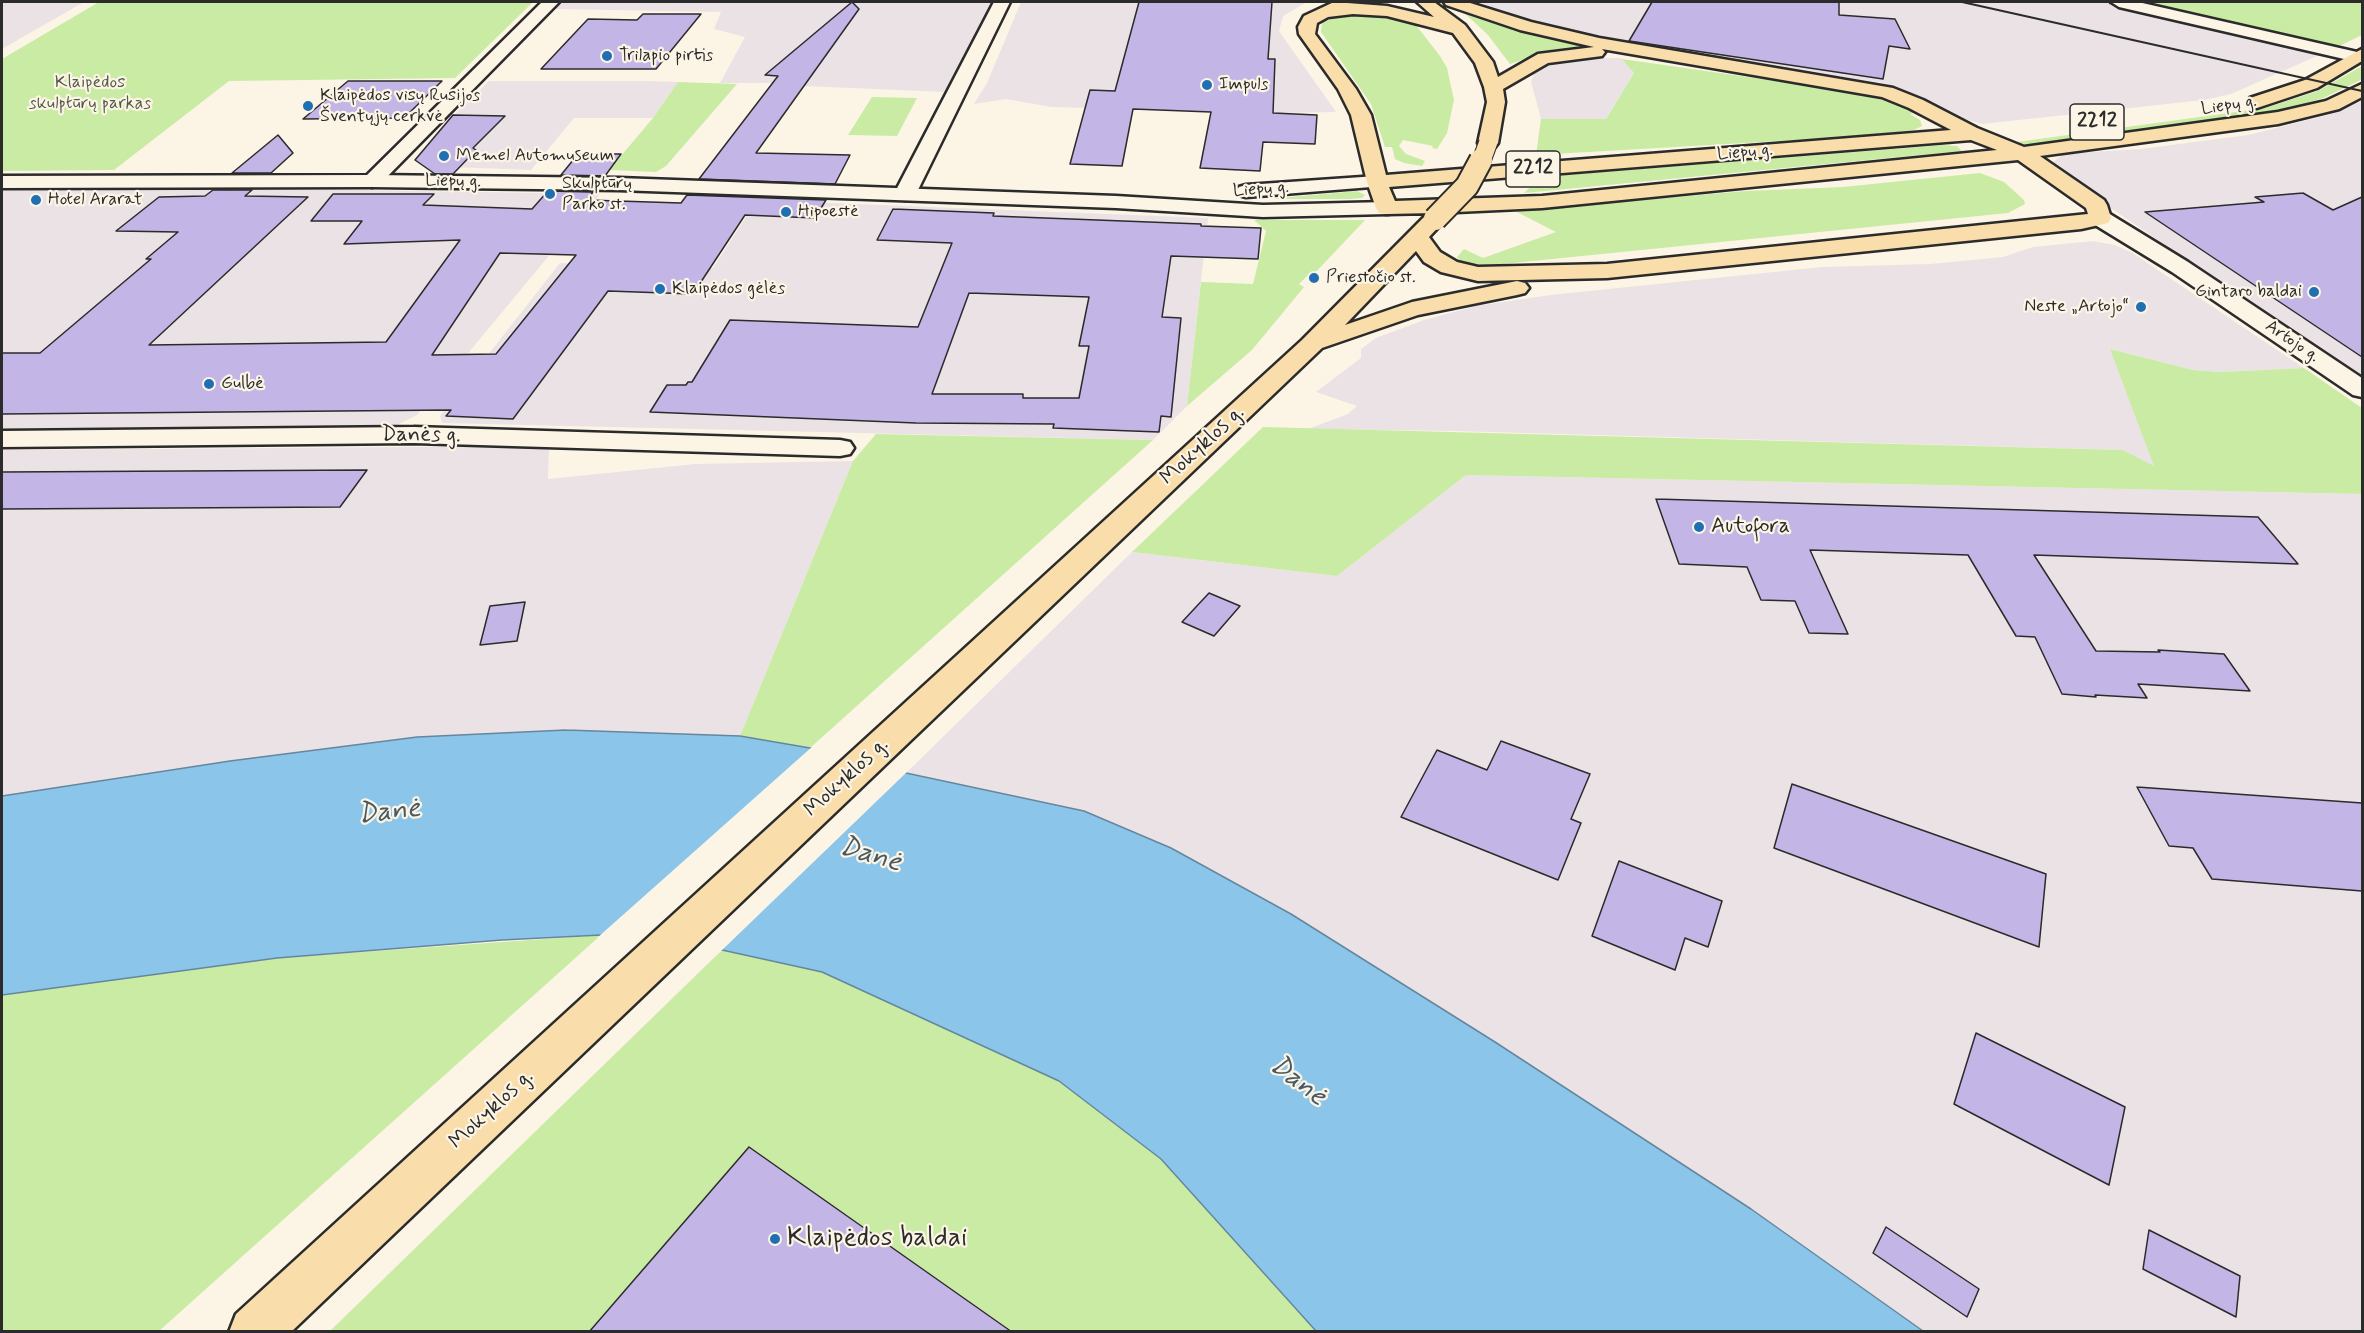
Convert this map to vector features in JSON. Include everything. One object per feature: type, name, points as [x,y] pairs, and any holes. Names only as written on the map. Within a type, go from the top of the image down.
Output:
[{"type":"main road","points":[[1345,2],[1319,14],[1306,27],[1307,34],[1347,89],[1361,115],[1377,182],[1387,208]]},
{"type":"main road","name":"Mokyklos g.","points":[[254,1332],[1311,345],[1467,186],[1480,164],[1488,143],[1496,102],[1493,87],[1484,62],[1459,29],[1425,2]]},
{"type":"main road","points":[[1452,2],[1526,26],[1667,57],[1870,88],[1916,104],[1973,134],[2020,152],[2096,205],[2090,220]]},
{"type":"main road","points":[[1319,14],[1353,9],[1387,10],[1459,29]]},
{"type":"main road","points":[[1493,87],[1529,65],[1562,55],[1602,52],[1667,57]]},
{"type":"main road","name":"Liepų g.","points":[[2166,114],[2272,99],[2311,84],[2360,55]]},
{"type":"main road","name":"Liepų g.","points":[[1387,208],[1542,202],[1992,157],[2202,130],[2278,117],[2332,105],[2362,90]]},
{"type":"main road","name":"Liepų g.","points":[[1377,182],[2017,130]]},
{"type":"main road","points":[[1973,134],[1992,157],[2014,174]]},
{"type":"main road","points":[[2052,202],[2090,220]]},
{"type":"main road","points":[[1418,237],[1432,257],[1440,262],[1449,267],[1478,274],[1607,271],[2090,220]]},
{"type":"main road","points":[[1311,345],[1412,309],[1607,271]]},
{"type":"street","points":[[372,180],[552,2]]},
{"type":"street","points":[[905,194],[1002,2]]},
{"type":"street","points":[[2119,2],[2360,55]]},
{"type":"street","name":"Liepų g.","points":[[2,182],[372,180],[652,185],[1116,202],[1263,211],[1387,208]]},
{"type":"street","name":"Liepų g.","points":[[1116,202],[1377,182]]},
{"type":"street","name":"Artojo g.","points":[[2090,220],[2180,267],[2362,389]]},
{"type":"street","name":"Danės g.","points":[[2,439],[414,435],[840,448]]},
{"type":"shaded area","points":[[2,2],[84,2],[2,49]]},
{"type":"shaded area","points":[[563,2],[992,2],[945,92],[803,86],[805,83],[720,83],[745,37],[714,29],[721,12],[555,9]]},
{"type":"shaded area","points":[[1021,2],[1307,2],[1283,16],[1279,31],[1336,112],[1272,113],[1051,107],[1006,99],[974,104],[987,83]]},
{"type":"shaded area","points":[[1480,2],[2109,2],[2326,52],[2231,94],[2204,100],[1982,124],[1961,118],[1911,93],[1882,83],[1621,44],[1540,27],[1496,11]]},
{"type":"shaded area","points":[[1622,58],[1634,73],[1605,120],[1541,119],[1531,82],[1535,71],[1563,60]]},
{"type":"shaded area","points":[[489,81],[678,82],[653,118],[574,118],[531,170],[425,166],[415,160],[438,131]]},
{"type":"shaded area","points":[[2362,101],[2362,378],[2072,182],[2058,171],[2053,162],[2062,155],[2074,153],[2141,149],[2248,135],[2328,115]]},
{"type":"shaded area","points":[[2,189],[295,189],[600,194],[417,415],[397,425],[2,432]]},
{"type":"shaded area","points":[[757,200],[1208,218],[1187,406],[1153,440],[442,423],[440,416],[560,263],[713,268]]},
{"type":"shaded area","points":[[2093,241],[2115,245],[2131,252],[2304,368],[2220,372],[2193,370],[2111,349],[2155,467],[2123,450],[1308,429],[1348,414],[1357,406],[1316,392],[1361,358],[1361,349],[1376,338],[1424,320],[1476,306],[1550,295],[1822,267],[1930,264],[2003,257],[2033,247]]},
{"type":"shaded area","points":[[549,446],[548,479],[695,464],[853,461],[740,736],[566,730],[417,737],[230,761],[2,796],[2,450]]},
{"type":"shaded area","points":[[1466,475],[2362,494],[2362,1331],[1923,1331],[1751,1209],[1495,1042],[1291,914],[1171,848],[906,773],[1132,552],[1337,576]]},
{"type":"green space","name":"Klaipėdos skulptūrų parkas","points":[[99,2],[533,2],[455,78],[229,81],[114,170],[2,171],[2,59]]},
{"type":"green space","points":[[2137,2],[2362,2],[2362,35],[2337,47]]},
{"type":"green space","points":[[1459,8],[1593,47],[1548,51],[1510,64],[1488,35]]},
{"type":"green space","points":[[1349,13],[1394,16],[1415,24],[1447,68],[1454,100],[1447,133],[1437,149],[1432,148],[1433,146],[1403,140],[1399,146],[1406,154],[1425,161],[1422,166],[1395,159],[1392,147],[1385,147],[1371,104],[1321,32],[1322,22]]},
{"type":"green space","points":[[1622,59],[1873,95],[1916,112],[1910,114],[1920,120],[1922,126],[1914,130],[1867,136],[1536,155],[1541,119],[1606,119],[1634,73]]},
{"type":"green space","points":[[2362,66],[2362,79],[2359,81],[2323,98],[2290,108],[2239,118],[2117,135],[2028,145],[2017,142],[2265,108],[2318,91]]},
{"type":"green space","points":[[678,82],[737,84],[666,166],[656,172],[609,170],[653,118]]},
{"type":"green space","points":[[872,97],[917,98],[897,136],[848,135]]},
{"type":"green space","points":[[1943,145],[1957,146],[1962,151],[1524,193],[1541,177]]},
{"type":"green space","points":[[1980,173],[2004,182],[2024,200],[2025,204],[2008,213],[1483,266],[1461,263],[1457,257],[1464,249],[1483,258],[1556,232],[1515,211],[1746,191],[1843,187]]},
{"type":"green space","points":[[1357,191],[1365,195],[1362,198],[1350,199],[1270,199]]},
{"type":"green space","points":[[1254,220],[1365,220],[1314,274],[1310,273],[1299,284],[1304,287],[1252,350],[1187,406],[1201,282],[1253,284],[1266,231]]},
{"type":"green space","points":[[2110,349],[2193,370],[2220,372],[2304,368],[2362,408],[2362,494],[1466,475],[1337,576],[1132,552],[1263,427],[2123,450],[2154,466]]},
{"type":"green space","points":[[876,434],[1153,440],[810,748],[740,736],[853,461]]},
{"type":"green space","points":[[601,935],[159,1331],[2,1331],[2,995],[277,958]]},
{"type":"green space","points":[[722,950],[822,972],[1059,1081],[1161,1159],[1316,1331],[1012,1331],[749,1147],[589,1331],[329,1332]]},
{"type":"water","name":"Danė","points":[[566,730],[740,736],[810,748],[906,773],[1084,811],[1171,848],[1291,914],[1495,1042],[1751,1209],[1923,1331],[1316,1331],[1161,1159],[1059,1081],[822,972],[663,937],[601,935],[502,940],[277,958],[2,995],[2,796],[230,761],[417,737]]},
{"type":"pier","points":[[813,746],[908,771],[719,953],[663,940],[597,938]]},
{"type":"building","points":[[852,2],[859,9],[756,153],[850,155],[835,184],[699,179],[778,76],[765,75]]},
{"type":"building","points":[[1139,2],[1272,2],[1268,59],[1275,59],[1273,113],[1317,115],[1315,144],[1263,142],[1260,171],[1200,168],[1211,112],[1133,109],[1122,166],[1070,164],[1090,90],[1115,91]]},
{"type":"building","points":[[1652,2],[1839,2],[1839,15],[1895,19],[1910,49],[1889,46],[1883,79],[1629,41]]},
{"type":"building","points":[[643,14],[701,14],[656,69],[541,69],[588,19],[637,20]]},
{"type":"building","points":[[348,81],[442,81],[404,118],[303,119]]},
{"type":"building","points":[[453,115],[505,116],[473,148],[476,150],[453,174],[435,174],[415,160]]},
{"type":"building","points":[[278,135],[293,153],[271,173],[232,173]]},
{"type":"building","points":[[578,154],[621,154],[605,176],[561,175]]},
{"type":"building","points":[[213,190],[252,190],[245,196],[308,197],[149,345],[386,342],[460,240],[344,244],[362,221],[311,221],[333,194],[434,194],[423,205],[532,209],[548,191],[593,192],[587,200],[681,203],[687,195],[826,200],[815,218],[745,215],[693,294],[608,291],[513,419],[446,416],[451,410],[2,414],[2,353],[40,353],[151,259],[146,259],[178,232],[116,231],[159,197],[205,196]],"holes":[[[500,253],[576,255],[496,354],[432,355]]]},
{"type":"building","name":"Gintaro baldai","points":[[2303,193],[2333,210],[2362,197],[2362,357],[2145,212],[2264,202],[2255,197]]},
{"type":"building","points":[[893,209],[994,213],[993,216],[1261,228],[1258,259],[1171,256],[1162,317],[1181,318],[1171,417],[1161,416],[1159,432],[1053,428],[1054,424],[916,423],[650,412],[667,385],[686,385],[692,382],[730,320],[918,327],[952,243],[877,240]],"holes":[[[969,293],[1089,297],[1079,346],[1089,346],[1079,398],[1023,398],[1023,394],[932,394]]]},
{"type":"building","points":[[367,470],[340,507],[2,509],[2,472]]},
{"type":"building","points":[[1656,499],[2258,517],[2298,564],[2034,555],[2096,651],[2160,652],[2158,650],[2224,654],[2250,691],[2138,684],[2147,698],[2062,694],[2035,637],[2016,636],[1968,555],[1810,550],[1848,634],[1809,633],[1795,601],[1761,600],[1747,567],[1679,564]]},
{"type":"building","points":[[1209,593],[1240,606],[1214,636],[1182,622]]},
{"type":"building","points":[[525,602],[517,641],[480,645],[490,606]]},
{"type":"building","points":[[1501,741],[1590,774],[1571,819],[1581,823],[1558,880],[1401,817],[1437,750],[1487,770]]},
{"type":"building","points":[[1792,784],[2046,874],[2039,947],[1774,848]]},
{"type":"building","points":[[2137,787],[2362,803],[2362,891],[2212,879],[2193,848],[2169,846]]},
{"type":"building","points":[[1619,861],[1722,901],[1708,947],[1685,938],[1675,970],[1592,936]]},
{"type":"building","points":[[1976,1033],[2125,1107],[2109,1185],[1954,1104]]},
{"type":"building","name":"Klaipėdos baldai","points":[[749,1147],[1012,1332],[589,1332]]},
{"type":"building","points":[[1886,1227],[1979,1289],[1967,1317],[1873,1253]]},
{"type":"building","points":[[2149,1230],[2240,1276],[2236,1317],[2143,1269]]},
{"type":"railway","points":[[1962,2],[2362,91]]},
{"type":"place","name":"Trilapio pirtis","points":[[607,56]]},
{"type":"place","name":"Impuls","points":[[1207,85]]},
{"type":"place","name":"Klaipėdos visų Rusijos Šventųjų cerkvė","points":[[308,106]]},
{"type":"place","name":"Memel Automuseum","points":[[444,156]]},
{"type":"place","name":"Skulptūrų Parko st.","points":[[550,194]]},
{"type":"place","name":"Hotel Ararat","points":[[36,200]]},
{"type":"place","name":"Hipoestė","points":[[786,212]]},
{"type":"place","name":"Priestočio st.","points":[[1314,278]]},
{"type":"place","name":"Klaipėdos gėlės","points":[[660,289]]},
{"type":"place","name":"Gintaro baldai","points":[[2314,292]]},
{"type":"place","name":"Neste „Artojo“","points":[[2141,307]]},
{"type":"place","name":"Gulbė","points":[[209,384]]},
{"type":"place","name":"Autofora","points":[[1699,527]]},
{"type":"place","name":"Klaipėdos baldai","points":[[775,1239]]}]
